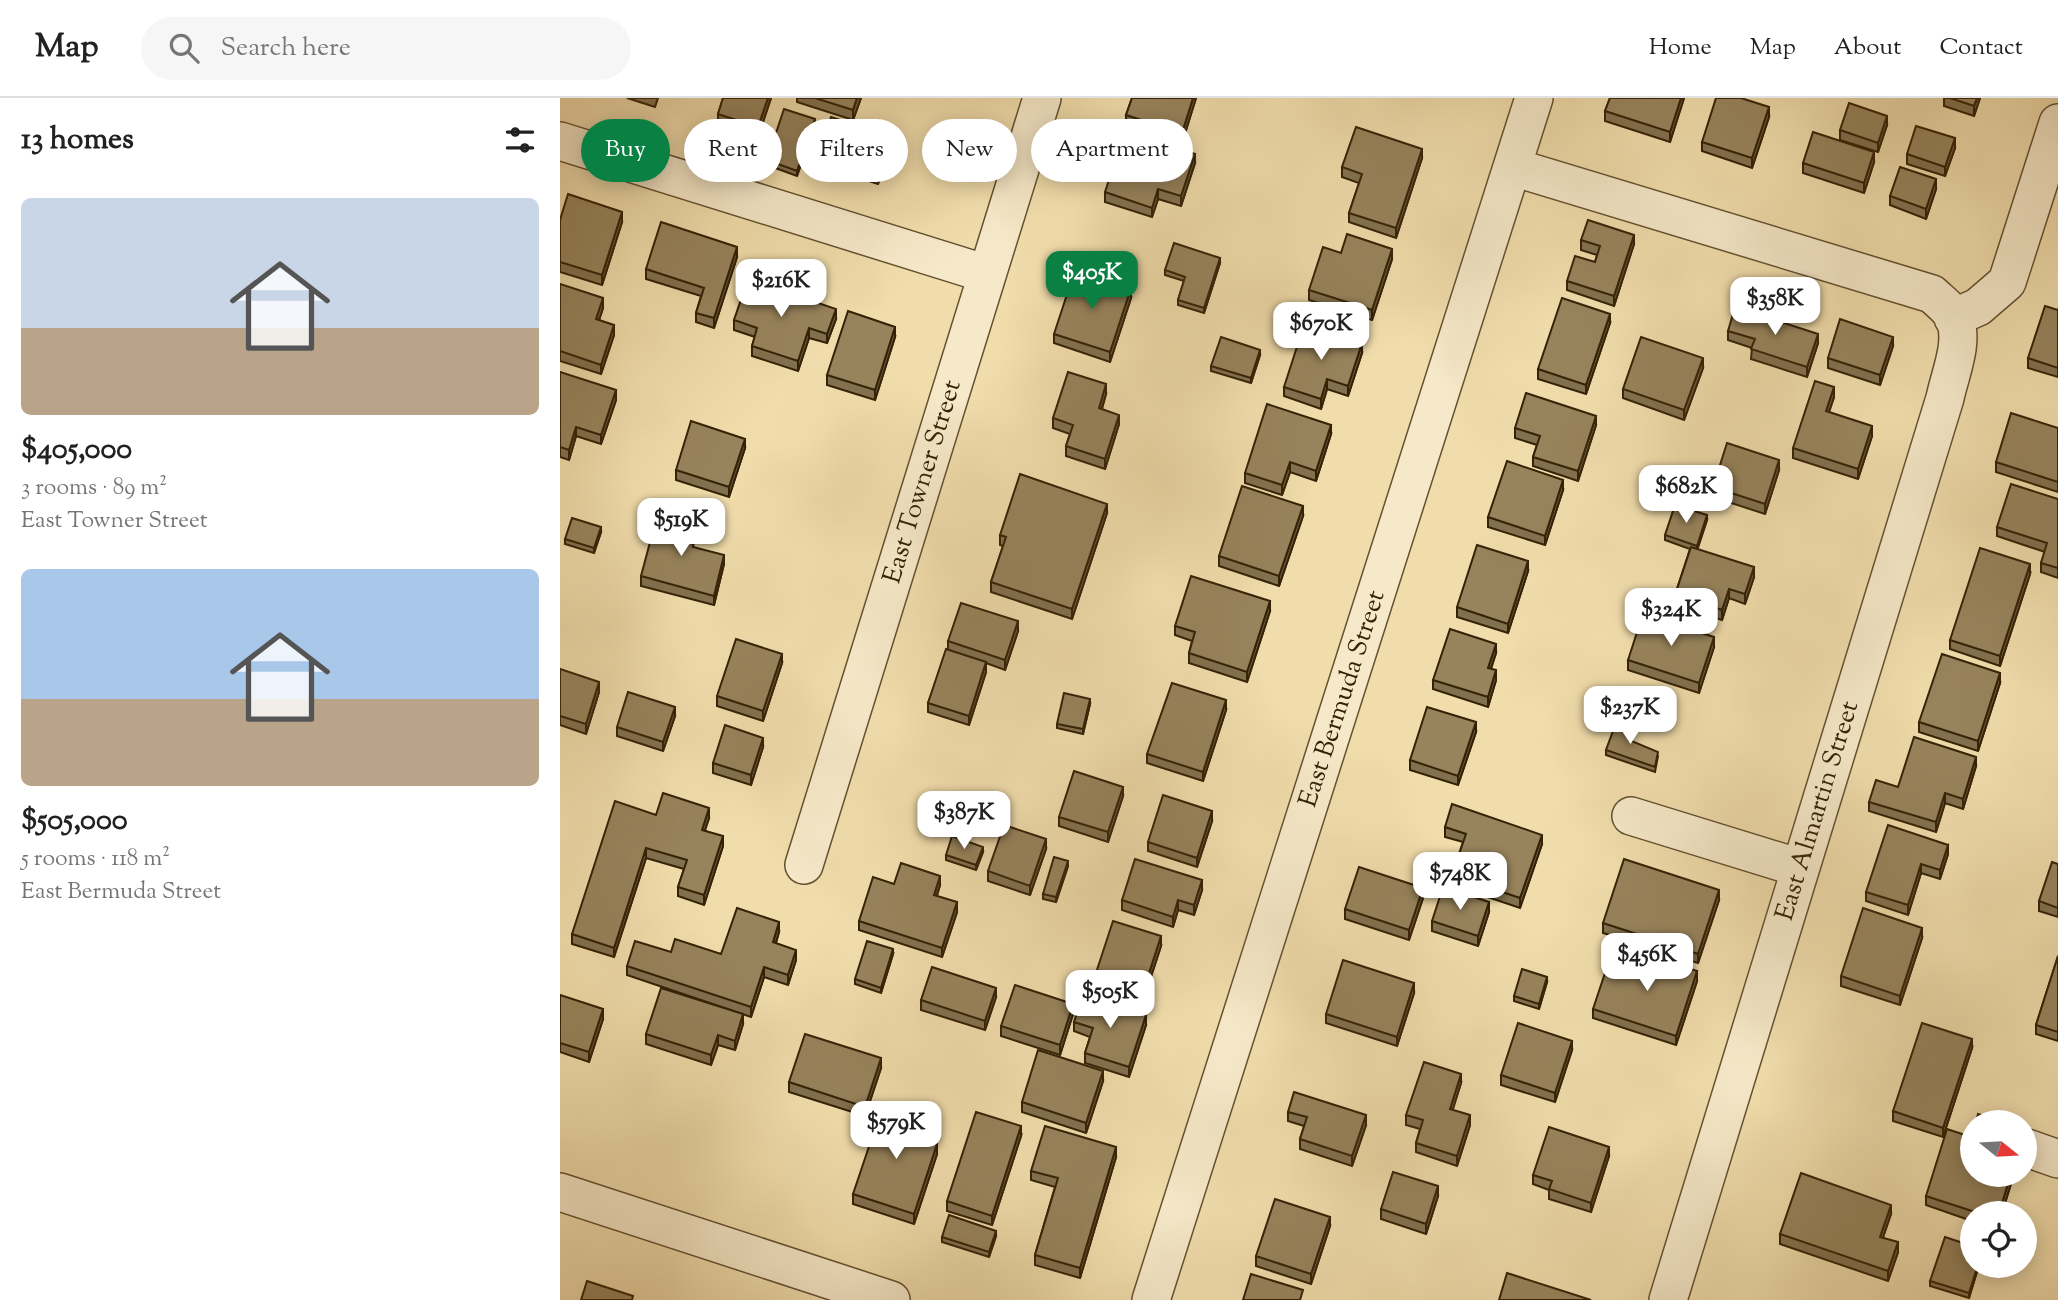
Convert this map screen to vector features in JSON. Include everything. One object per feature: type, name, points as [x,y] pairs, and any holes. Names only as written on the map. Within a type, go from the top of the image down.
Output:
[{"type":"street","name":"East Towner Street","points":[[804,865],[1042,98]]},
{"type":"street","name":"East Bermuda Street","points":[[1152,1300],[1534,98]]},
{"type":"street","points":[[1513,167],[1933,294],[1950,311],[1962,315],[2007,282],[2058,124]]},
{"type":"street","points":[[560,141],[987,274]]},
{"type":"street","name":"East Almartin Street","points":[[1668,1300],[1945,398],[1962,315]]},
{"type":"street","points":[[1631,816],[1800,868]]},
{"type":"street","points":[[560,1192],[891,1300]]},
{"type":"building","points":[[723,98],[768,98],[761,119],[733,119],[718,114]]},
{"type":"building","points":[[815,98],[857,98],[853,110]]},
{"type":"building","points":[[1132,98],[1193,98],[1186,119],[1138,119],[1126,115]]},
{"type":"building","points":[[1610,98],[1681,98],[1670,132],[1605,111]]},
{"type":"building","points":[[1716,98],[1741,98],[1769,107],[1752,158],[1702,142]]},
{"type":"building","points":[[1950,98],[1977,98],[1974,106]]},
{"type":"building","points":[[1849,103],[1887,116],[1878,143],[1840,130]]},
{"type":"building","points":[[784,109],[815,119],[796,119],[796,171],[782,166],[781,119]]},
{"type":"building","points":[[1916,126],[1955,138],[1945,167],[1907,154]]},
{"type":"building","points":[[1356,127],[1422,149],[1396,228],[1349,213],[1362,174],[1342,167]]},
{"type":"building","points":[[1813,132],[1874,152],[1864,183],[1803,163]]},
{"type":"building","points":[[1900,167],[1936,179],[1926,209],[1890,196]]},
{"type":"building","points":[[1108,182],[1186,182],[1181,196],[1158,189],[1152,208],[1105,192]]},
{"type":"building","points":[[568,194],[622,212],[602,275],[560,262],[560,220]]},
{"type":"building","points":[[1588,220],[1634,235],[1614,296],[1567,281],[1575,256],[1595,262],[1600,246],[1581,240]]},
{"type":"building","points":[[661,222],[737,247],[714,318],[696,313],[704,288],[646,269]]},
{"type":"building","points":[[1347,234],[1392,249],[1372,310],[1309,290],[1323,247],[1341,253]]},
{"type":"building","points":[[1174,243],[1220,258],[1204,308],[1178,300],[1185,277],[1165,270]]},
{"type":"building","points":[[1075,270],[1131,288],[1110,352],[1054,334]]},
{"type":"building","points":[[748,279],[836,309],[827,334],[809,328],[798,361],[752,346],[757,328],[734,320]]},
{"type":"building","points":[[560,284],[603,298],[596,319],[614,325],[601,365],[560,351]]},
{"type":"building","points":[[1562,298],[1610,314],[1586,385],[1538,369]]},
{"type":"building","points":[[2045,306],[2058,310],[2058,368],[2028,358]]},
{"type":"building","points":[[1735,307],[1818,334],[1807,367],[1751,349],[1755,339],[1728,331]]},
{"type":"building","points":[[848,311],[895,327],[875,390],[827,375]]},
{"type":"building","points":[[1840,319],[1893,337],[1880,375],[1828,358]]},
{"type":"building","points":[[1304,325],[1362,343],[1348,386],[1327,379],[1321,399],[1284,387]]},
{"type":"building","points":[[1221,337],[1260,350],[1251,378],[1211,366]]},
{"type":"building","points":[[1641,337],[1703,358],[1684,410],[1623,389]]},
{"type":"building","points":[[560,372],[616,390],[601,435],[576,427],[569,450],[560,447]]},
{"type":"building","points":[[1068,372],[1106,384],[1099,408],[1119,415],[1105,459],[1066,446],[1073,425],[1053,418]]},
{"type":"building","points":[[1815,381],[1834,387],[1826,411],[1872,426],[1858,469],[1793,448]]},
{"type":"building","points":[[1526,393],[1596,416],[1578,471],[1533,457],[1540,436],[1515,428]]},
{"type":"building","points":[[1267,404],[1331,425],[1316,471],[1290,462],[1282,485],[1245,473]]},
{"type":"building","points":[[2011,413],[2058,428],[2058,482],[1996,462]]},
{"type":"building","points":[[691,421],[745,439],[729,487],[676,470]]},
{"type":"building","points":[[1727,443],[1779,460],[1765,504],[1713,487]]},
{"type":"building","points":[[1507,461],[1563,480],[1545,536],[1488,517]]},
{"type":"building","points":[[1020,474],[1107,504],[1072,609],[991,582],[1006,537],[1000,535]]},
{"type":"building","points":[[2011,484],[2058,499],[2058,568],[2041,563],[2047,543],[1997,527]]},
{"type":"building","points":[[1242,486],[1303,506],[1279,576],[1219,556]]},
{"type":"building","points":[[1675,505],[1707,515],[1697,546],[1665,535]]},
{"type":"building","points":[[657,516],[695,525],[693,547],[724,555],[714,596],[641,576]]},
{"type":"building","points":[[572,518],[601,527],[594,548],[565,539]]},
{"type":"building","points":[[1477,545],[1528,561],[1508,624],[1457,607]]},
{"type":"building","points":[[1691,547],[1754,567],[1745,594],[1729,589],[1722,610],[1675,595]]},
{"type":"building","points":[[1980,548],[2030,564],[2000,656],[1950,640]]},
{"type":"building","points":[[1191,576],[1270,601],[1247,672],[1189,653],[1195,632],[1175,626]]},
{"type":"building","points":[[961,603],[1018,621],[1005,660],[948,641]]},
{"type":"building","points":[[1643,614],[1714,637],[1699,683],[1628,660]]},
{"type":"building","points":[[1450,629],[1496,644],[1488,668],[1496,670],[1488,697],[1433,680]]},
{"type":"building","points":[[736,639],[782,654],[763,711],[717,696]]},
{"type":"building","points":[[946,649],[986,662],[969,716],[928,703]]},
{"type":"building","points":[[1942,654],[2000,673],[1978,741],[1919,722]]},
{"type":"building","points":[[560,669],[599,682],[586,724],[560,716]]},
{"type":"building","points":[[1172,683],[1226,700],[1203,772],[1147,754]]},
{"type":"building","points":[[628,692],[675,707],[663,742],[617,727]]},
{"type":"building","points":[[1064,693],[1090,699],[1083,729],[1057,724]]},
{"type":"building","points":[[1427,707],[1476,722],[1458,776],[1410,760]]},
{"type":"building","points":[[1616,723],[1633,728],[1629,740],[1658,752],[1655,767],[1606,750]]},
{"type":"building","points":[[725,725],[763,738],[751,775],[713,763]]},
{"type":"building","points":[[1914,737],[1976,757],[1963,799],[1945,793],[1936,822],[1869,802],[1876,780],[1898,787]]},
{"type":"building","points":[[1074,771],[1123,787],[1108,832],[1059,817]]},
{"type":"building","points":[[663,793],[709,808],[702,830],[723,836],[704,895],[678,887],[687,860],[646,848],[614,948],[572,934],[615,801],[656,815]]},
{"type":"building","points":[[1163,795],[1212,811],[1197,858],[1148,842]]},
{"type":"building","points":[[1452,804],[1542,835],[1520,898],[1452,875],[1466,834],[1445,827]]},
{"type":"building","points":[[1004,825],[1046,839],[1030,886],[988,871]]},
{"type":"building","points":[[1888,825],[1948,845],[1940,870],[1921,864],[1908,905],[1866,892]]},
{"type":"building","points":[[952,836],[983,847],[976,865],[946,855]]},
{"type":"building","points":[[1054,857],[1068,861],[1056,897],[1043,894]]},
{"type":"building","points":[[1135,859],[1202,880],[1194,905],[1178,900],[1173,917],[1122,900]]},
{"type":"building","points":[[1624,859],[1719,890],[1698,954],[1603,923]]},
{"type":"building","points":[[2052,862],[2058,864],[2058,908],[2039,901]]},
{"type":"building","points":[[901,863],[940,876],[934,895],[957,902],[942,948],[859,921],[873,877],[894,884]]},
{"type":"building","points":[[1359,867],[1423,888],[1409,930],[1345,909]]},
{"type":"building","points":[[1443,887],[1489,902],[1478,936],[1432,921]]},
{"type":"building","points":[[737,908],[779,922],[773,942],[796,950],[788,975],[764,967],[751,1007],[627,966],[635,941],[671,952],[675,939],[721,954]]},
{"type":"building","points":[[1863,908],[1922,928],[1900,996],[1841,976]]},
{"type":"building","points":[[1113,921],[1161,936],[1141,998],[1093,982]]},
{"type":"building","points":[[867,941],[893,949],[881,988],[855,979]]},
{"type":"building","points":[[1638,952],[1697,971],[1676,1036],[1593,1009],[1608,964],[1631,972]]},
{"type":"building","points":[[2058,956],[2058,1032],[2036,1025]]},
{"type":"building","points":[[1343,960],[1414,983],[1397,1037],[1326,1014]]},
{"type":"building","points":[[932,967],[996,988],[985,1021],[921,1000]]},
{"type":"building","points":[[1522,969],[1547,977],[1539,1004],[1514,996]]},
{"type":"building","points":[[1015,985],[1073,1004],[1060,1045],[1001,1026]]},
{"type":"building","points":[[661,988],[743,1014],[735,1041],[718,1035],[711,1055],[646,1034]]},
{"type":"building","points":[[1083,994],[1146,1015],[1129,1067],[1085,1053],[1093,1028],[1074,1022]]},
{"type":"building","points":[[560,995],[603,1009],[589,1052],[560,1043]]},
{"type":"building","points":[[1518,1023],[1572,1041],[1555,1093],[1501,1075]]},
{"type":"building","points":[[1922,1023],[1972,1039],[1943,1128],[1893,1111]]},
{"type":"building","points":[[805,1034],[881,1058],[865,1107],[789,1082]]},
{"type":"building","points":[[1038,1050],[1103,1071],[1086,1123],[1022,1102]]},
{"type":"building","points":[[1424,1062],[1461,1074],[1450,1109],[1470,1115],[1457,1156],[1416,1143],[1423,1120],[1406,1115]]},
{"type":"building","points":[[1294,1092],[1366,1115],[1352,1156],[1300,1139],[1307,1117],[1288,1112]]},
{"type":"building","points":[[884,1102],[923,1114],[916,1137],[937,1144],[914,1214],[853,1194]]},
{"type":"building","points":[[976,1112],[1021,1126],[992,1216],[947,1201]]},
{"type":"building","points":[[1045,1126],[1116,1147],[1080,1268],[1035,1255],[1058,1178],[1031,1171]]},
{"type":"building","points":[[1549,1127],[1609,1147],[1591,1203],[1549,1189],[1552,1181],[1533,1175]]},
{"type":"building","points":[[1947,1129],[1960,1133],[1960,1187],[2007,1187],[2003,1201],[1960,1201],[1960,1207],[1926,1196]]},
{"type":"building","points":[[1393,1172],[1438,1186],[1426,1224],[1381,1209]]},
{"type":"building","points":[[1801,1173],[1891,1205],[1880,1237],[1898,1242],[1888,1271],[1780,1234]]},
{"type":"building","points":[[1275,1199],[1330,1217],[1311,1274],[1256,1256]]},
{"type":"building","points":[[949,1215],[996,1231],[989,1252],[942,1237]]},
{"type":"building","points":[[1945,1237],[1960,1242],[1960,1278],[1974,1278],[1969,1293],[1930,1281]]},
{"type":"building","points":[[1507,1273],[1591,1300],[1499,1300]]},
{"type":"building","points":[[1251,1274],[1303,1290],[1300,1300],[1243,1300]]},
{"type":"building","points":[[587,1281],[633,1296],[632,1300],[581,1300]]}]
